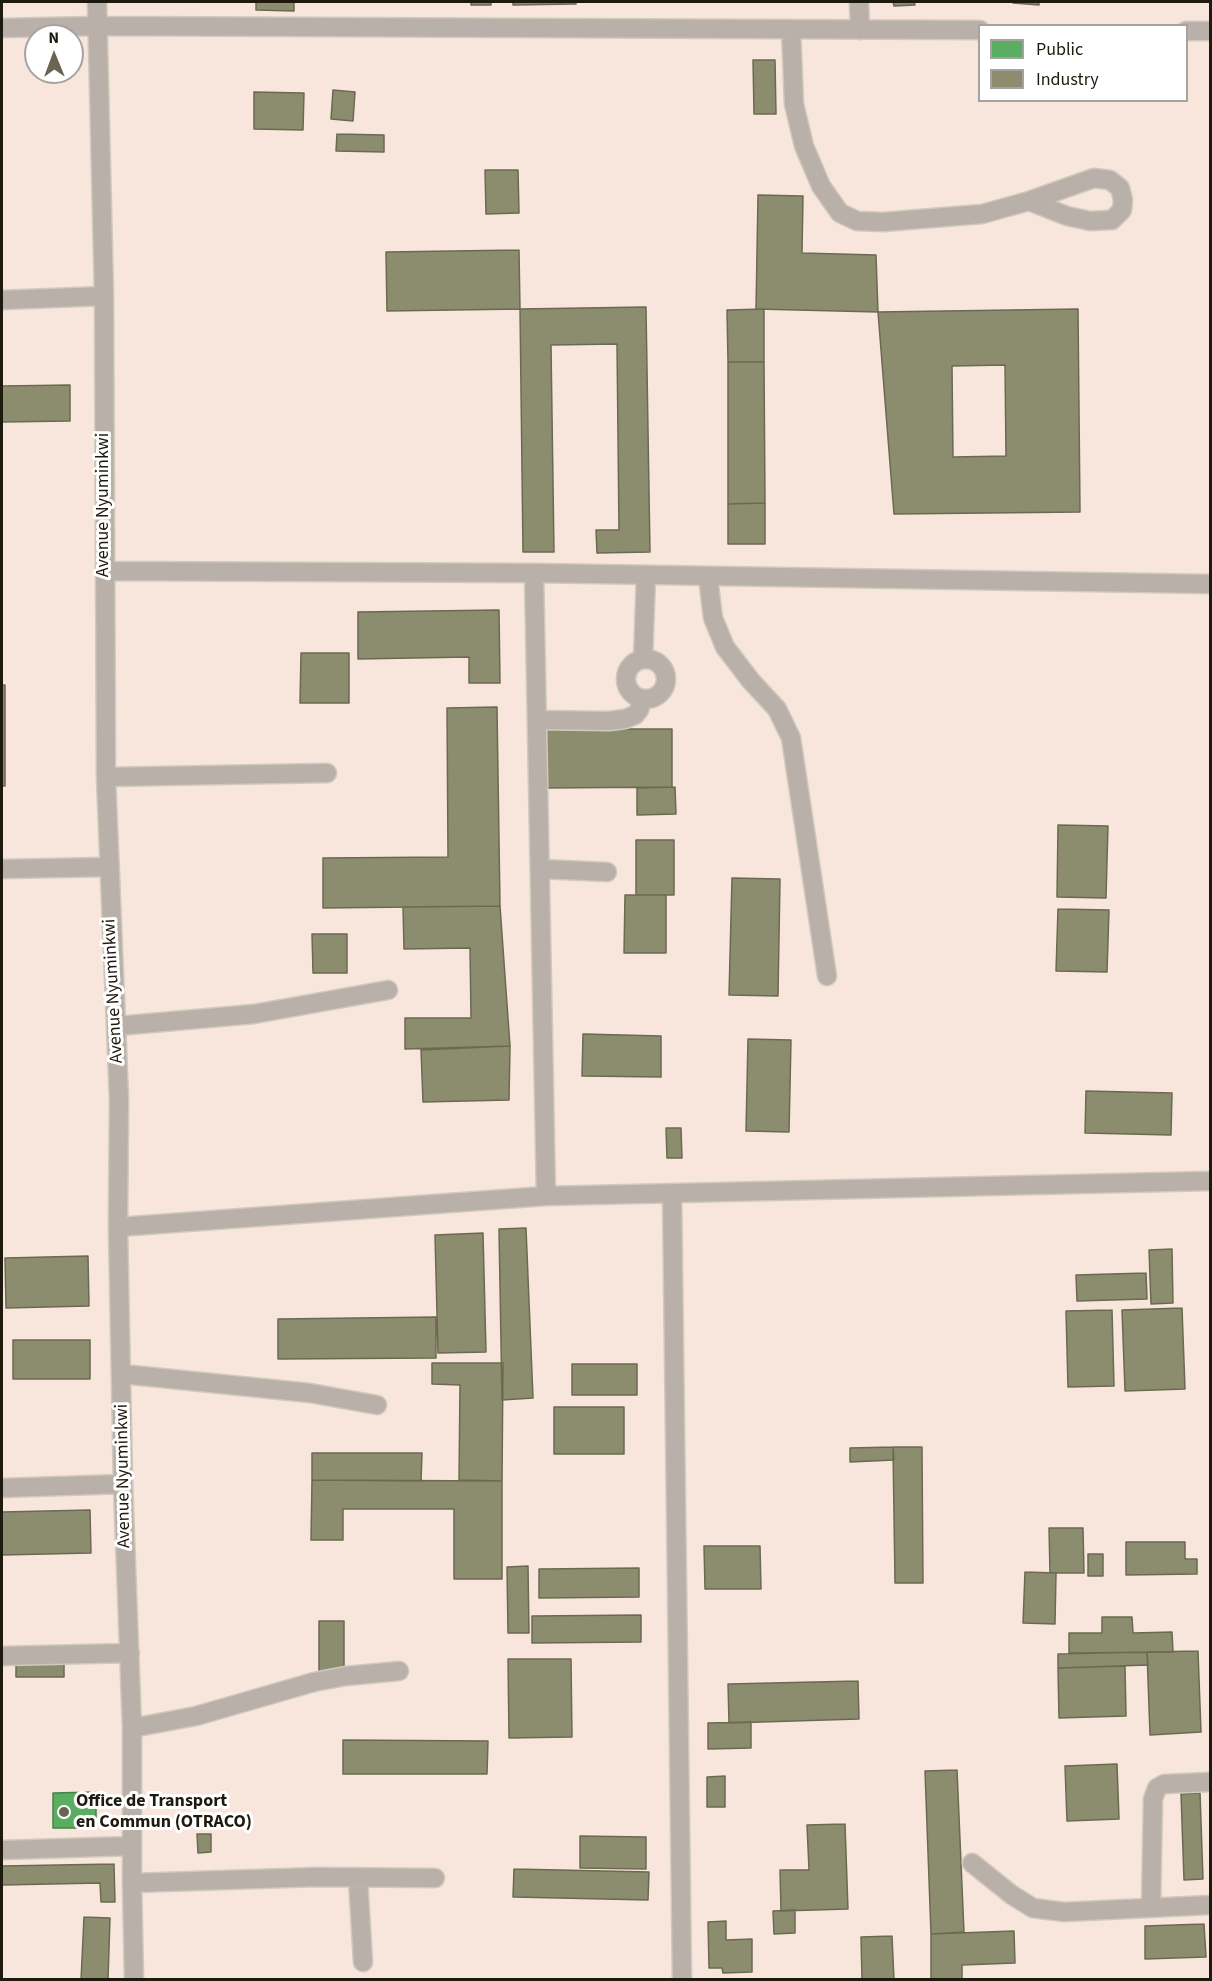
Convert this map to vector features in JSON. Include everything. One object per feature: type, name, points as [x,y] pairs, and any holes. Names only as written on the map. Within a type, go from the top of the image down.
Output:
[{"type":"street","name":"Avenue Nyuminkwi","points":[[97,2],[104,296],[106,777],[108,867],[117,1026],[118,1227],[123,1484],[132,1728],[134,1980]]},
{"type":"street","points":[[860,2],[860,30]]},
{"type":"street","points":[[2,28],[97,26],[978,30]]},
{"type":"street","points":[[791,29],[794,104],[804,146],[821,186],[840,213],[857,221],[883,222],[982,214],[1029,201]]},
{"type":"street","points":[[1188,30],[1210,31]]},
{"type":"street","points":[[2,300],[104,296]]},
{"type":"street","points":[[104,571],[534,573],[1210,584]]},
{"type":"street","points":[[534,573],[546,1197]]},
{"type":"street","points":[[643,659],[646,576]]},
{"type":"street","points":[[708,577],[713,618],[725,647],[750,681],[777,709],[791,738],[827,976]]},
{"type":"street","points":[[643,659],[655,661],[663,669],[666,680],[663,691],[654,699],[642,700],[631,694],[625,685],[626,673],[632,663],[643,659]]},
{"type":"street","points":[[537,720],[609,721],[625,719],[634,716],[642,700]]},
{"type":"street","points":[[106,777],[327,772]]},
{"type":"street","points":[[2,869],[108,867]]},
{"type":"street","points":[[540,869],[607,872]]},
{"type":"street","points":[[117,1026],[254,1014],[388,990]]},
{"type":"street","points":[[118,1227],[546,1197],[1210,1181]]},
{"type":"street","points":[[672,1193],[682,1980]]},
{"type":"street","points":[[122,1374],[310,1393],[377,1405]]},
{"type":"street","points":[[2,1488],[123,1484]]},
{"type":"street","points":[[2,1656],[130,1653]]},
{"type":"street","points":[[132,1728],[196,1716],[325,1680],[399,1671]]},
{"type":"street","points":[[1151,1908],[1153,1799],[1157,1788],[1164,1784],[1210,1782]]},
{"type":"street","points":[[2,1850],[132,1846]]},
{"type":"street","points":[[972,1863],[1012,1895],[1033,1908],[1064,1912],[1210,1905]]},
{"type":"street","points":[[132,1883],[318,1877],[435,1878]]},
{"type":"street","points":[[358,1879],[363,1962]]},
{"type":"shaded area","points":[[2,2],[1210,2],[1210,1979],[2,1979]]},
{"type":"building: Public","points":[[96,1792],[96,1828],[53,1828],[53,1793]]},
{"type":"building: Industry","points":[[256,2],[294,2],[294,11],[256,10]]},
{"type":"building: Industry","points":[[471,2],[491,2],[491,5],[471,5]]},
{"type":"building: Industry","points":[[513,2],[576,2],[576,4],[513,5]]},
{"type":"building: Industry","points":[[893,2],[914,2],[915,5],[894,6]]},
{"type":"building: Industry","points":[[1039,2],[1039,5],[1013,3]]},
{"type":"building: Industry","points":[[753,60],[775,60],[776,114],[754,114]]},
{"type":"building: Industry","points":[[333,90],[355,92],[353,121],[331,119]]},
{"type":"building: Industry","points":[[254,92],[304,93],[303,130],[254,129]]},
{"type":"building: Industry","points":[[337,134],[384,135],[384,152],[336,151]]},
{"type":"building: Industry","points":[[485,170],[518,170],[519,213],[486,214]]},
{"type":"building: Industry","points":[[758,195],[803,196],[802,253],[876,255],[878,312],[756,309]]},
{"type":"building: Industry","points":[[519,250],[520,309],[387,311],[386,252]]},
{"type":"building: Industry","points":[[646,307],[650,552],[597,553],[596,530],[619,530],[617,344],[551,345],[554,552],[523,552],[520,309]]},
{"type":"building: Industry","points":[[764,309],[764,362],[728,362],[727,310]]},
{"type":"building: Industry","points":[[1078,309],[1080,512],[894,514],[878,312]],"holes":[[[1005,365],[1006,456],[953,457],[952,366]]]},
{"type":"building: Industry","points":[[728,362],[764,362],[765,503],[728,504]]},
{"type":"building: Industry","points":[[70,385],[70,421],[2,422],[2,386]]},
{"type":"building: Industry","points":[[765,503],[765,544],[728,544],[728,504]]},
{"type":"building: Industry","points":[[499,610],[500,683],[469,683],[469,657],[358,659],[358,612]]},
{"type":"building: Industry","points":[[301,653],[349,653],[349,703],[300,703]]},
{"type":"building: Industry","points":[[2,685],[5,685],[5,786],[2,786]]},
{"type":"building: Industry","points":[[497,707],[500,906],[323,908],[323,858],[448,857],[447,708]]},
{"type":"building: Industry","points":[[545,729],[672,729],[672,787],[546,788]]},
{"type":"building: Industry","points":[[675,787],[676,814],[637,815],[637,788]]},
{"type":"building: Industry","points":[[1058,825],[1108,826],[1106,898],[1057,897]]},
{"type":"building: Industry","points":[[636,840],[674,840],[674,895],[636,895]]},
{"type":"building: Industry","points":[[732,878],[780,879],[778,996],[729,995]]},
{"type":"building: Industry","points":[[625,895],[666,895],[666,953],[624,953]]},
{"type":"building: Industry","points":[[500,906],[510,1046],[405,1049],[405,1018],[471,1018],[470,948],[404,949],[403,907]]},
{"type":"building: Industry","points":[[1058,909],[1109,910],[1107,972],[1056,971]]},
{"type":"building: Industry","points":[[312,934],[347,934],[347,973],[313,973]]},
{"type":"building: Industry","points":[[583,1034],[661,1036],[661,1077],[582,1076]]},
{"type":"building: Industry","points":[[748,1039],[791,1040],[789,1132],[746,1131]]},
{"type":"building: Industry","points":[[510,1046],[509,1100],[423,1102],[421,1050]]},
{"type":"building: Industry","points":[[1086,1091],[1172,1093],[1171,1135],[1085,1133]]},
{"type":"building: Industry","points":[[666,1128],[681,1128],[682,1158],[667,1158]]},
{"type":"building: Industry","points":[[526,1228],[533,1398],[502,1400],[499,1229]]},
{"type":"building: Industry","points":[[483,1233],[486,1352],[438,1353],[435,1235]]},
{"type":"building: Industry","points":[[1172,1249],[1173,1303],[1151,1304],[1149,1250]]},
{"type":"building: Industry","points":[[88,1256],[89,1306],[6,1308],[5,1258]]},
{"type":"building: Industry","points":[[1146,1273],[1147,1299],[1077,1301],[1076,1275]]},
{"type":"building: Industry","points":[[1182,1308],[1185,1389],[1125,1391],[1122,1310]]},
{"type":"building: Industry","points":[[1112,1310],[1114,1386],[1068,1387],[1066,1311]]},
{"type":"building: Industry","points":[[436,1317],[436,1358],[278,1359],[278,1319]]},
{"type":"building: Industry","points":[[13,1340],[90,1340],[90,1379],[13,1379]]},
{"type":"building: Industry","points":[[432,1363],[503,1363],[502,1481],[459,1480],[460,1385],[432,1384]]},
{"type":"building: Industry","points":[[572,1364],[637,1364],[637,1395],[572,1395]]},
{"type":"building: Industry","points":[[554,1407],[624,1407],[624,1454],[554,1454]]},
{"type":"building: Industry","points":[[893,1447],[894,1460],[850,1462],[850,1448]]},
{"type":"building: Industry","points":[[893,1447],[922,1447],[923,1583],[895,1583]]},
{"type":"building: Industry","points":[[312,1453],[422,1453],[421,1481],[312,1480]]},
{"type":"building: Industry","points":[[312,1480],[502,1481],[502,1579],[454,1579],[454,1509],[343,1509],[343,1540],[311,1540]]},
{"type":"building: Industry","points":[[90,1510],[91,1553],[2,1555],[2,1512]]},
{"type":"building: Industry","points":[[1049,1528],[1083,1528],[1084,1573],[1050,1573]]},
{"type":"building: Industry","points":[[1126,1542],[1185,1542],[1185,1559],[1197,1559],[1197,1574],[1126,1575]]},
{"type":"building: Industry","points":[[704,1546],[760,1546],[761,1589],[705,1589]]},
{"type":"building: Industry","points":[[1088,1554],[1103,1554],[1103,1576],[1088,1576]]},
{"type":"building: Industry","points":[[528,1566],[529,1633],[508,1633],[507,1567]]},
{"type":"building: Industry","points":[[639,1568],[639,1597],[539,1598],[539,1569]]},
{"type":"building: Industry","points":[[1025,1572],[1056,1573],[1055,1624],[1023,1623]]},
{"type":"building: Industry","points":[[641,1615],[641,1642],[532,1643],[532,1616]]},
{"type":"building: Industry","points":[[1102,1617],[1132,1617],[1133,1633],[1172,1632],[1173,1652],[1069,1653],[1069,1633],[1102,1633]]},
{"type":"building: Industry","points":[[319,1621],[344,1621],[344,1671],[319,1671]]},
{"type":"building: Industry","points":[[1198,1651],[1201,1732],[1150,1735],[1147,1652]]},
{"type":"building: Industry","points":[[1147,1652],[1148,1665],[1058,1668],[1058,1654]]},
{"type":"building: Industry","points":[[508,1659],[571,1659],[572,1737],[509,1738]]},
{"type":"building: Industry","points":[[16,1661],[64,1661],[64,1677],[16,1677]]},
{"type":"building: Industry","points":[[1125,1666],[1126,1716],[1059,1718],[1058,1668]]},
{"type":"building: Industry","points":[[858,1681],[859,1719],[729,1723],[728,1684]]},
{"type":"building: Industry","points":[[751,1722],[751,1748],[708,1749],[708,1723]]},
{"type":"building: Industry","points":[[343,1740],[488,1741],[487,1774],[343,1774]]},
{"type":"building: Industry","points":[[1117,1764],[1119,1819],[1067,1821],[1065,1766]]},
{"type":"building: Industry","points":[[957,1770],[964,1932],[931,1934],[925,1771]]},
{"type":"building: Industry","points":[[725,1776],[725,1807],[707,1807],[707,1777]]},
{"type":"building: Industry","points":[[1200,1793],[1203,1879],[1184,1880],[1181,1794]]},
{"type":"building: Industry","points":[[845,1824],[848,1909],[781,1911],[780,1870],[809,1870],[807,1825]]},
{"type":"building: Industry","points":[[197,1834],[211,1834],[211,1852],[198,1853]]},
{"type":"building: Industry","points":[[580,1836],[646,1837],[646,1869],[580,1868]]},
{"type":"building: Industry","points":[[114,1864],[115,1902],[101,1902],[100,1883],[2,1885],[2,1866]]},
{"type":"building: Industry","points":[[514,1869],[649,1872],[648,1900],[513,1897]]},
{"type":"building: Industry","points":[[795,1910],[795,1933],[774,1934],[773,1911]]},
{"type":"building: Industry","points":[[84,1917],[110,1918],[108,1980],[81,1980]]},
{"type":"building: Industry","points":[[726,1921],[726,1940],[752,1939],[752,1972],[723,1973],[722,1968],[709,1968],[708,1922]]},
{"type":"building: Industry","points":[[1204,1924],[1206,1957],[1145,1959],[1145,1926]]},
{"type":"building: Industry","points":[[1014,1931],[1015,1963],[962,1965],[962,1980],[931,1980],[931,1934]]},
{"type":"building: Industry","points":[[892,1936],[894,1980],[862,1980],[861,1937]]},
{"type":"place","name":"Office de Transport en Commun (OTRACO)","points":[[64,1812]]}]
